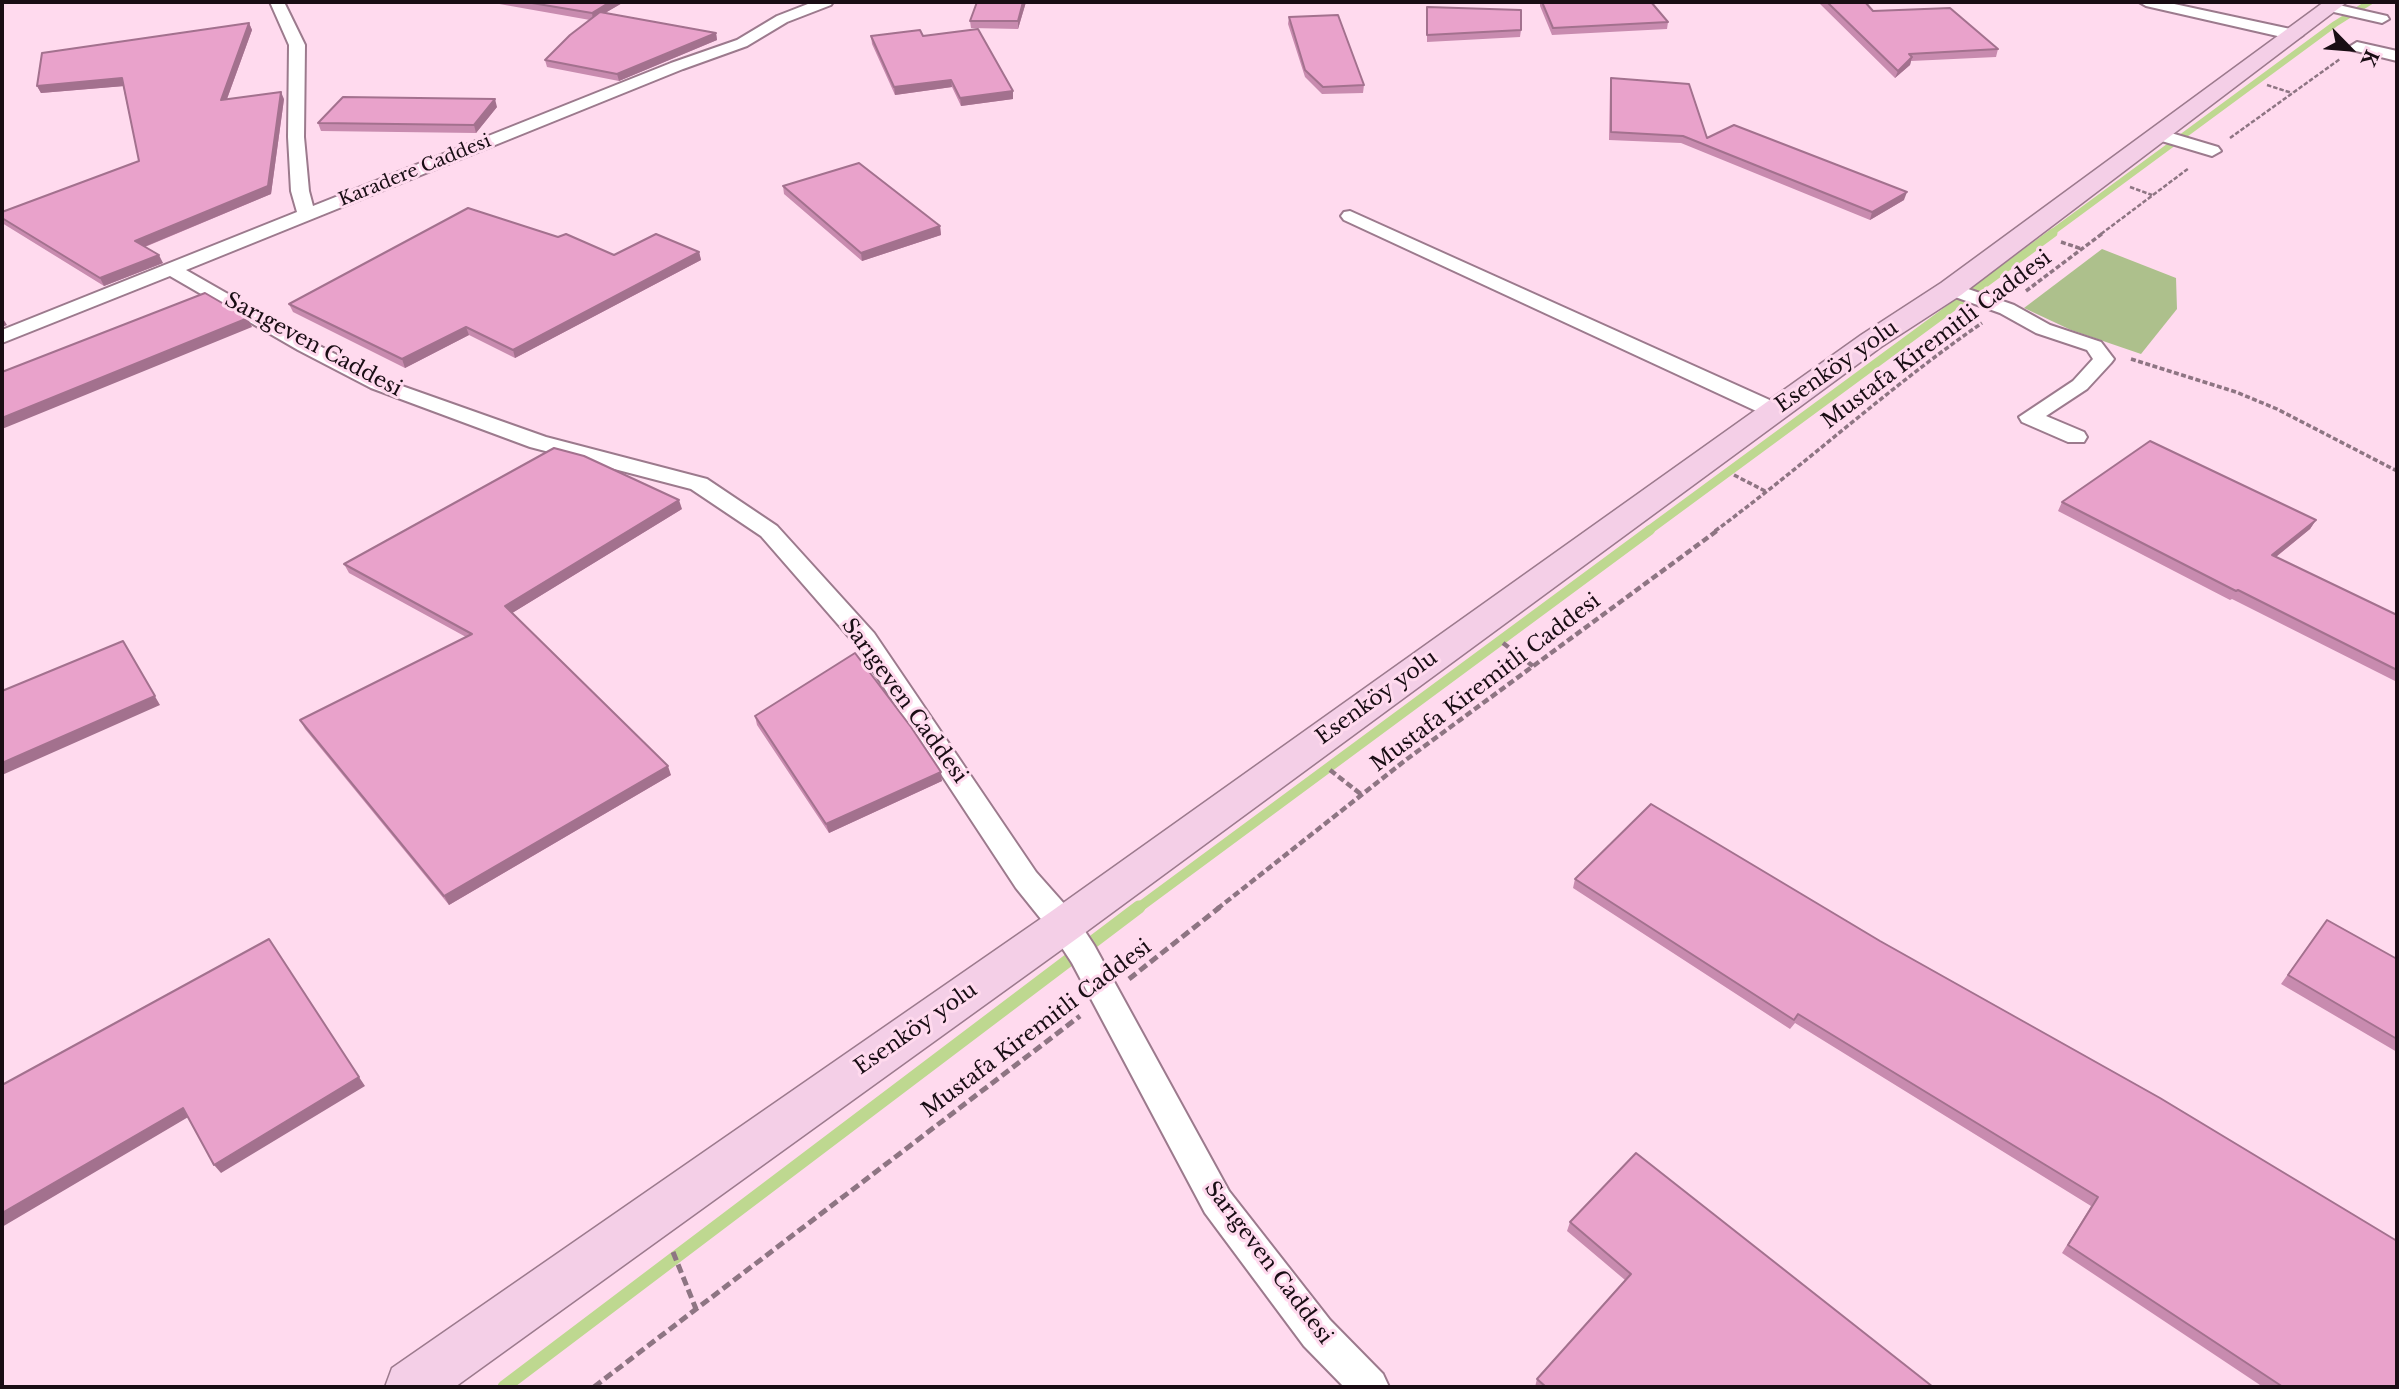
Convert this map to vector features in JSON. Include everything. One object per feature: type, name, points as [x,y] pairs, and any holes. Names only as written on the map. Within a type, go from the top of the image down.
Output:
[{"type":"street","points":[[277,2],[297,45],[296,137],[300,191],[307,214]]},
{"type":"street","name":"Karadere Caddesi","points":[[2,337],[677,66],[742,43],[782,19],[826,2]]},
{"type":"street","points":[[2146,2],[2295,35]]},
{"type":"street","points":[[2344,8],[2382,19]]},
{"type":"street","name":"Esenköy yolu","points":[[411,1387],[1073,939],[1775,411],[1871,341],[1963,293],[2172,139],[2295,35],[2344,8]]},
{"type":"street","points":[[2357,47],[2397,56]]},
{"type":"street","points":[[2172,139],[2211,151]]},
{"type":"street","points":[[1350,216],[1775,411]]},
{"type":"street","name":"Sarıgeven Caddesi","points":[[171,269],[305,346],[378,384],[538,442],[699,484],[769,531],[865,639],[1026,880],[1073,939],[1217,1202],[1317,1333],[1370,1387]]},
{"type":"street","points":[[1963,293],[2003,308],[2043,329],[2094,346],[2104,359],[2080,385],[2029,417],[2076,437]]},
{"type":"path","name":"Mustafa Kiremitli Caddesi","points":[[594,1387],[1176,945],[1362,795],[1767,492],[1937,355],[2083,249],[2211,151],[2357,47]]},
{"type":"path","points":[[2267,85],[2293,93]]},
{"type":"path","points":[[2129,187],[2153,195]]},
{"type":"path","points":[[2057,241],[2083,249]]},
{"type":"path","points":[[2094,346],[2277,409],[2397,471]]},
{"type":"path","points":[[1740,478],[1767,492]]},
{"type":"path","points":[[1510,649],[1533,666]]},
{"type":"path","points":[[1339,777],[1362,795]]},
{"type":"path","points":[[668,1240],[696,1309]]},
{"type":"green space","points":[[2102,249],[2176,278],[2177,309],[2141,354],[2071,330],[2024,308]]},
{"type":"building","points":[[526,2],[610,2],[592,13]]},
{"type":"building","points":[[977,2],[1023,2],[1018,21],[970,21]]},
{"type":"building","points":[[1542,2],[1651,2],[1668,22],[1553,28]]},
{"type":"building","points":[[1827,2],[1865,2],[1873,11],[1950,8],[1998,49],[1909,54],[1912,57],[1898,71]]},
{"type":"building","points":[[1427,7],[1521,10],[1521,30],[1427,35]]},
{"type":"building","points":[[600,12],[716,33],[617,74],[545,60],[570,35]]},
{"type":"building","points":[[1338,15],[1364,85],[1323,87],[1305,70],[1289,17]]},
{"type":"building","points":[[249,23],[221,100],[281,92],[268,186],[135,241],[159,255],[100,278],[2,218],[2,212],[139,161],[122,78],[37,86],[42,53]]},
{"type":"building","points":[[978,29],[1013,91],[960,98],[951,80],[894,87],[871,36],[920,30],[923,36]]},
{"type":"building","points":[[1611,78],[1689,84],[1707,138],[1734,125],[1907,192],[1872,212],[1683,136],[1611,132]]},
{"type":"building","points":[[343,97],[495,99],[474,125],[318,123]]},
{"type":"building","points":[[859,163],[940,226],[861,253],[783,186]]},
{"type":"building","points":[[468,208],[558,237],[566,234],[614,255],[656,234],[699,252],[513,350],[466,327],[402,359],[289,304]]},
{"type":"building","points":[[205,293],[248,318],[2,418],[2,372]]},
{"type":"building","points":[[2150,441],[2316,520],[2272,555],[2397,615],[2397,670],[2062,502]]},
{"type":"building","points":[[554,448],[584,456],[679,500],[505,606],[668,766],[444,896],[300,720],[472,634],[344,564]]},
{"type":"building","points":[[123,641],[155,696],[2,763],[2,691]]},
{"type":"building","points":[[855,653],[941,772],[826,824],[755,716]]},
{"type":"building","points":[[1651,804],[1880,941],[2160,1098],[2397,1241],[2397,1387],[2283,1387],[2068,1245],[2098,1197],[1798,1014],[1794,1020],[1575,879]]},
{"type":"building","points":[[2327,920],[2397,959],[2397,1039],[2288,975]]},
{"type":"building","points":[[269,939],[359,1077],[214,1165],[183,1108],[2,1213],[2,1085]]},
{"type":"building","points":[[1636,1153],[1933,1387],[1546,1387],[1537,1379],[1631,1274],[1570,1222]]},
{"type":"waterway","points":[[2050,234],[2335,24],[2370,2]]},
{"type":"waterway","points":[[1648,531],[2053,233]]},
{"type":"waterway","points":[[1137,909],[1650,530]]},
{"type":"waterway","points":[[504,1387],[1139,907]]}]
